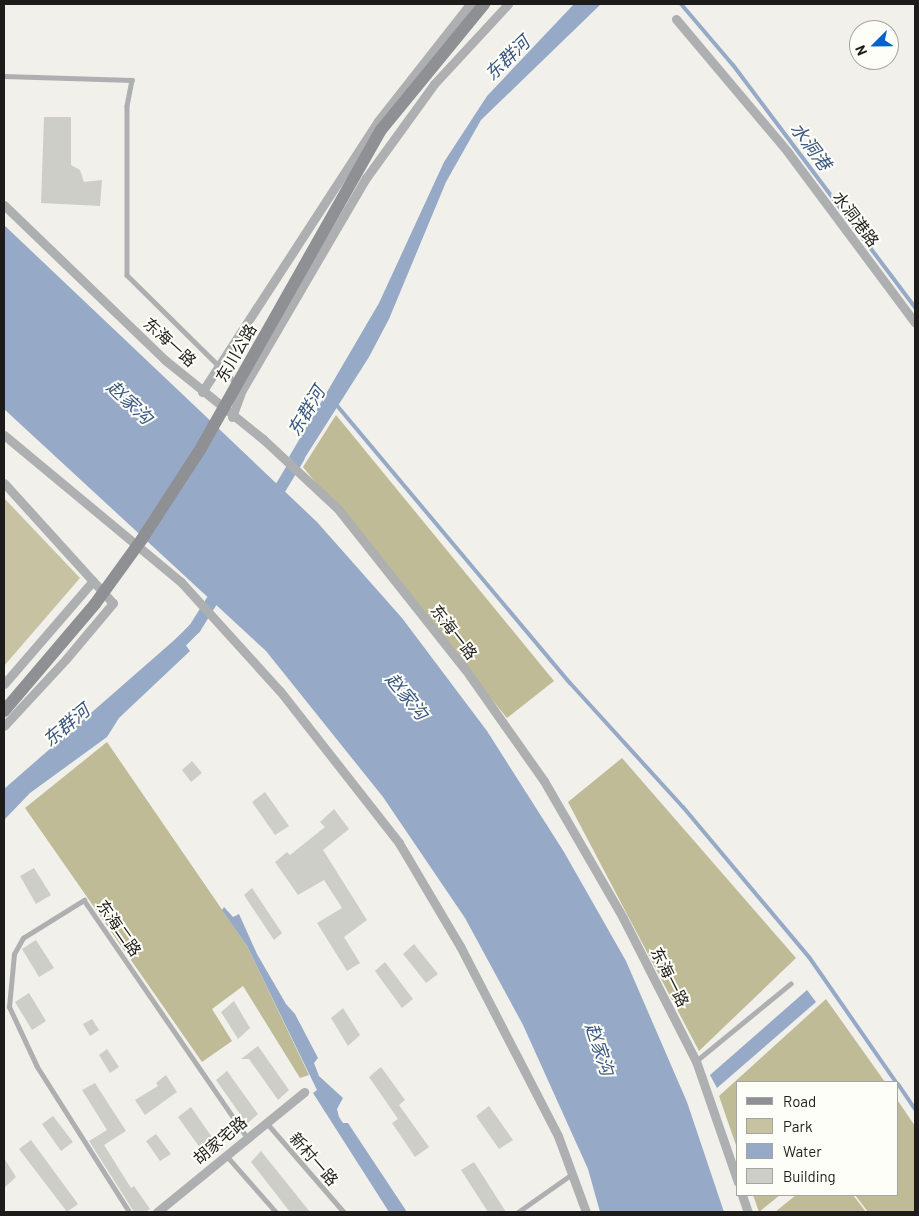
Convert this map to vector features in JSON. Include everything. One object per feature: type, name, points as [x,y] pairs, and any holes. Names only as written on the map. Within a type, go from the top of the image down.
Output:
[{"type":"street","points":[[202,392],[378,121],[470,4]]},
{"type":"street","name":"东川公路","points":[[4,711],[95,604],[190,465],[381,130],[484,4]]},
{"type":"street","points":[[232,417],[242,390],[366,178],[434,84],[508,4]]},
{"type":"street","name":"水洞港路","points":[[676,19],[787,151],[915,323]]},
{"type":"street","name":"东海一路","points":[[4,205],[165,360],[232,417],[264,439],[338,510],[465,669],[544,781],[623,918],[696,1060],[736,1176]]},
{"type":"street","points":[[4,435],[181,582],[231,633],[310,726],[399,843],[460,946],[558,1136],[586,1211]]},
{"type":"street","points":[[4,483],[113,603],[66,660],[4,726]]},
{"type":"street","points":[[4,684],[93,581]]},
{"type":"street","name":"胡家宅路","points":[[158,1212],[226,1154],[304,1092]]},
{"type":"street","points":[[742,1196],[748,1212]]},
{"type":"lane","points":[[4,76],[132,80],[127,106],[127,275],[242,390]]},
{"type":"lane","name":"东海二路","points":[[129,1212],[36,1066],[8,1007],[14,954],[23,938],[84,900],[247,1137]]},
{"type":"lane","points":[[696,1060],[790,984]]},
{"type":"lane","name":"新村一路","points":[[266,1122],[344,1212]]},
{"type":"lane","points":[[226,1154],[276,1212]]},
{"type":"lane","points":[[518,1212],[572,1174]]},
{"type":"green space","points":[[4,498],[80,578],[4,666]]},
{"type":"shaded area","points":[[336,415],[554,681],[507,718],[303,467]]},
{"type":"shaded area","points":[[107,742],[247,946],[309,1075],[300,1078],[243,986],[212,1009],[232,1041],[202,1062],[25,808]]},
{"type":"shaded area","points":[[622,758],[796,958],[699,1051],[568,802]]},
{"type":"shaded area","points":[[826,999],[884,1081],[736,1081],[736,1145],[719,1096]]},
{"type":"shaded area","points":[[899,1102],[915,1126],[915,1212],[868,1212],[856,1196],[899,1196]]},
{"type":"shaded area","points":[[753,1196],[779,1196],[759,1212]]},
{"type":"shaded area","points":[[795,1196],[854,1196],[866,1212],[775,1212]]},
{"type":"water","points":[[574,4],[601,4],[481,120],[446,182],[389,319],[369,357],[299,467],[289,457],[379,303],[444,162],[487,96]]},
{"type":"water","name":"赵家沟","points":[[4,225],[317,522],[402,618],[487,731],[564,852],[626,961],[687,1102],[724,1212],[600,1212],[588,1169],[523,1025],[465,918],[383,797],[266,651],[4,409]]},
{"type":"water","points":[[179,636],[190,651],[119,718],[107,737],[30,793],[4,820],[4,789]]},
{"type":"water","points":[[224,907],[233,917],[239,914],[257,954],[286,1004],[295,1014],[318,1058],[314,1063],[319,1076],[343,1098],[337,1109],[339,1117],[343,1123],[348,1123],[407,1212],[389,1212],[313,1093],[317,1090],[247,946],[222,910]]},
{"type":"water","points":[[807,990],[816,1002],[717,1088],[710,1075]]},
{"type":"building","points":[[44,117],[71,117],[71,165],[80,170],[84,182],[102,180],[100,206],[41,203]]},
{"type":"building","points":[[192,761],[202,773],[191,782],[182,770]]},
{"type":"building","points":[[265,792],[289,826],[275,835],[252,802]]},
{"type":"building","points":[[334,809],[349,829],[323,850],[367,920],[344,937],[360,963],[347,971],[317,923],[342,908],[324,880],[298,895],[275,862],[287,852],[290,855],[325,827],[320,822]]},
{"type":"building","points":[[34,868],[51,895],[36,904],[20,876]]},
{"type":"building","points":[[252,888],[282,933],[274,940],[244,895]]},
{"type":"building","points":[[36,940],[54,968],[39,977],[22,949]]},
{"type":"building","points":[[414,944],[438,974],[426,983],[403,954]]},
{"type":"building","points":[[385,962],[413,999],[402,1008],[375,971]]},
{"type":"building","points":[[29,993],[46,1021],[32,1030],[15,1002]]},
{"type":"building","points":[[234,1001],[250,1028],[238,1039],[221,1012]]},
{"type":"building","points":[[343,1008],[360,1035],[348,1046],[331,1018]]},
{"type":"building","points":[[92,1019],[99,1030],[90,1036],[83,1024]]},
{"type":"building","points":[[258,1046],[289,1090],[278,1100],[249,1059],[241,1059]]},
{"type":"building","points":[[107,1049],[119,1067],[110,1073],[99,1055]]},
{"type":"building","points":[[381,1067],[405,1100],[399,1105],[429,1147],[415,1157],[392,1123],[398,1119],[369,1077]]},
{"type":"building","points":[[227,1071],[258,1114],[247,1124],[216,1080]]},
{"type":"building","points":[[166,1075],[177,1092],[145,1115],[135,1100],[158,1086],[156,1083]]},
{"type":"building","points":[[95,1083],[126,1131],[104,1145],[131,1188],[134,1186],[150,1209],[145,1212],[134,1212],[89,1141],[107,1130],[82,1090]]},
{"type":"building","points":[[489,1106],[513,1140],[499,1149],[476,1116]]},
{"type":"building","points":[[191,1107],[218,1146],[205,1155],[178,1117]]},
{"type":"building","points":[[53,1116],[73,1142],[61,1151],[42,1124]]},
{"type":"building","points":[[156,1134],[171,1154],[160,1161],[146,1141]]},
{"type":"building","points":[[31,1140],[78,1204],[67,1212],[19,1149]]},
{"type":"building","points":[[261,1151],[310,1212],[290,1212],[251,1162]]},
{"type":"building","points":[[4,1158],[16,1177],[4,1188]]},
{"type":"building","points":[[474,1162],[506,1212],[488,1212],[461,1170]]},
{"type":"waterway","name":"水洞港","points":[[681,4],[733,65],[915,307]]},
{"type":"waterway","points":[[334,402],[570,683],[683,807],[809,957],[895,1081]]},
{"type":"waterway","name":"东群河","points":[[272,502],[299,457]]},
{"type":"waterway","name":"东群河","points":[[170,653],[195,628],[220,588]]},
{"type":"waterway","points":[[899,1085],[915,1109]]}]
